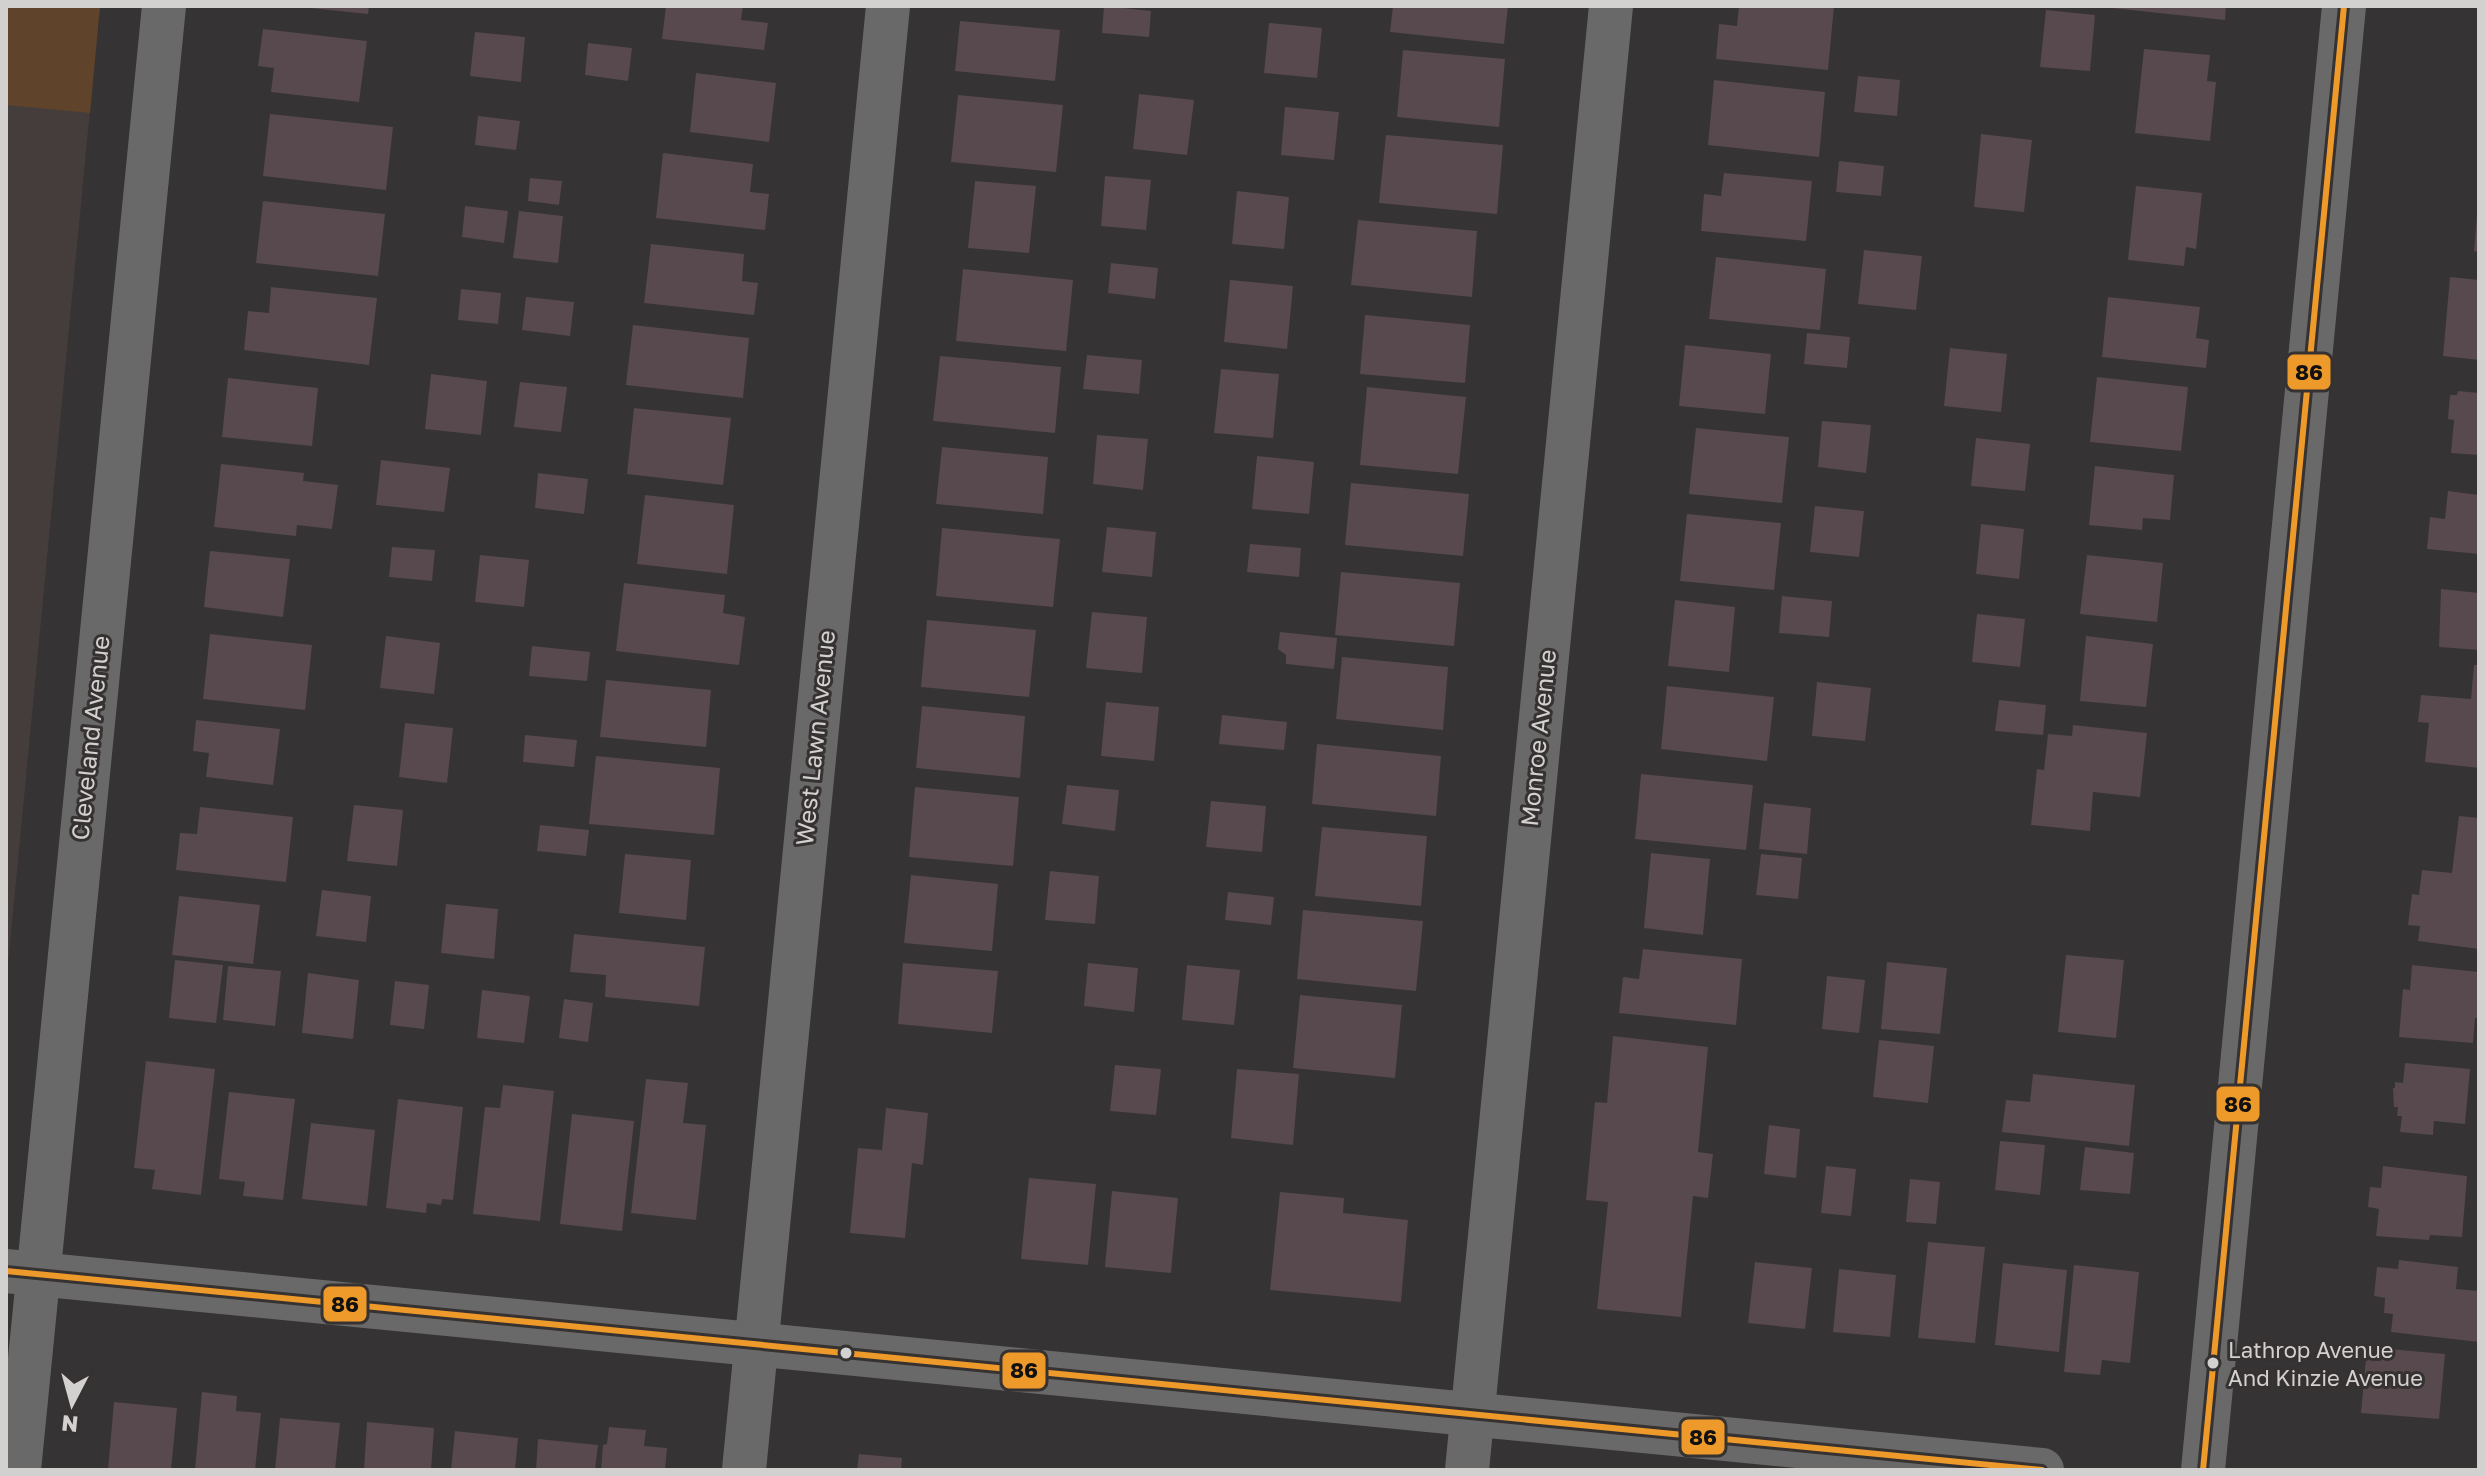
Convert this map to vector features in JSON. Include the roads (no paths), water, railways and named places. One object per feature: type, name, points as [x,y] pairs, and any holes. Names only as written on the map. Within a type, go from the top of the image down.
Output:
[{"type":"street","name":"Cleveland Avenue","points":[[19,1470],[22,1273],[164,6]]},
{"type":"street","name":"West Lawn Avenue","points":[[744,1470],[888,6]]},
{"type":"street","name":"Monroe Avenue","points":[[1467,1470],[1611,6]]},
{"type":"street","points":[[2203,1470],[2344,6]]},
{"type":"street","points":[[22,1273],[2042,1470]]},
{"type":"place","name":"Lathrop Avenue And Kinzie Avenue","points":[[2213,1363]]}]
